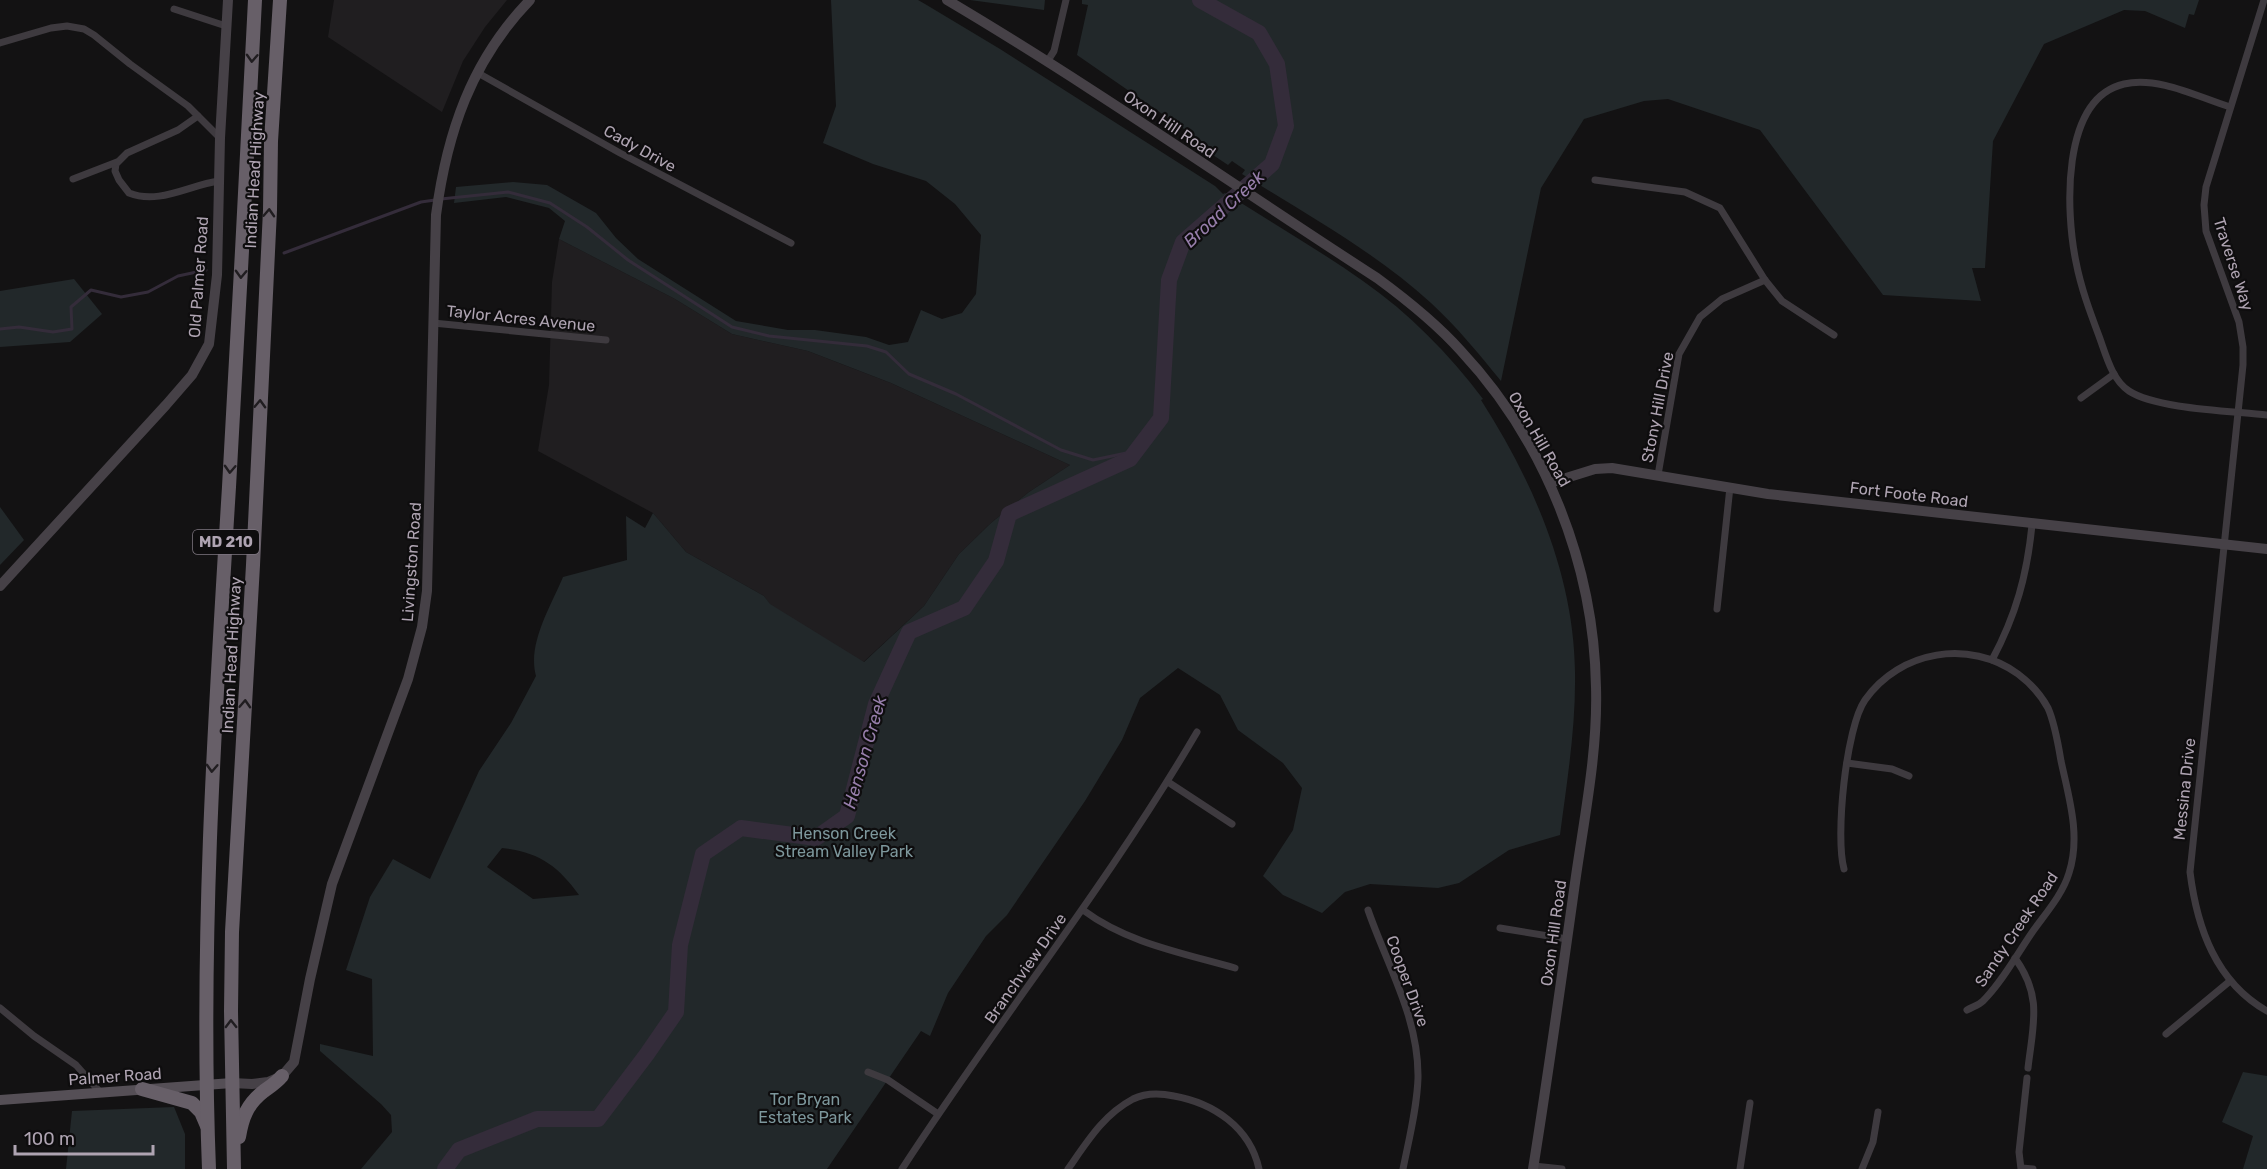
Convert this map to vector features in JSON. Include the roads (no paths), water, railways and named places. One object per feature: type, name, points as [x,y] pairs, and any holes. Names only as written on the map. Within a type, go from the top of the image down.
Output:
[{"type":"highway","name":"Indian Head Highway","points":[[209,1169],[207,987],[210,793],[240,305],[255,0]]},
{"type":"highway","name":"Indian Head Highway","points":[[234,1169],[232,932],[253,564],[270,210],[271,141],[280,0]]},
{"type":"highway","points":[[234,1169],[245,1111],[254,1100],[275,1085],[282,1076]]},
{"type":"highway","points":[[142,1089],[192,1103],[201,1112],[207,1128]]},
{"type":"main road","name":"Old Palmer Road","points":[[0,586],[192,375],[209,344],[213,317],[228,0]]},
{"type":"main road","name":"Livingston Road","points":[[282,1076],[294,1062],[298,1048],[309,979],[332,884],[408,679],[422,627],[428,571],[433,323],[440,182],[452,132],[462,103],[507,25],[530,0]]},
{"type":"main road","name":"Oxon Hill Road","points":[[947,0],[1047,62],[1377,278],[1444,332],[1484,376],[1528,443],[1550,483],[1570,537],[1584,585],[1591,624],[1597,689],[1591,773],[1534,1167]]},
{"type":"main road","name":"Fort Foote Road","points":[[1550,483],[1595,469],[1612,468],[1768,494],[2032,525],[2267,549]]},
{"type":"main road","points":[[232,1083],[268,1082],[282,1076]]},
{"type":"main road","name":"Palmer Road","points":[[0,1100],[232,1083]]},
{"type":"street","points":[[1047,62],[1054,51],[1065,0]]},
{"type":"street","name":"Traverse Way","points":[[2224,544],[2243,365],[2241,334],[2204,218],[2206,187],[2264,0]]},
{"type":"street","points":[[174,9],[226,26]]},
{"type":"street","points":[[0,44],[51,28],[68,26],[84,29],[188,106],[220,138]]},
{"type":"street","name":"Cady Drive","points":[[478,73],[620,153],[791,243]]},
{"type":"street","points":[[2230,107],[2166,86],[2139,82],[2122,85],[2107,93],[2089,110],[2082,123],[2076,144],[2070,183],[2073,241],[2080,281],[2114,374],[2127,390],[2152,402],[2267,415]]},
{"type":"street","points":[[73,179],[117,162],[127,153],[178,130],[198,116]]},
{"type":"street","points":[[117,162],[115,171],[119,180],[129,192],[138,196],[165,195],[219,181]]},
{"type":"street","points":[[1595,180],[1685,192],[1720,208],[1765,280],[1782,301],[1834,334]]},
{"type":"street","name":"Stony Hill Drive","points":[[1658,474],[1679,354],[1700,318],[1722,299],[1765,280]]},
{"type":"street","name":"Taylor Acres Avenue","points":[[433,323],[606,340]]},
{"type":"street","points":[[2080,398],[2114,374]]},
{"type":"street","points":[[1717,609],[1730,487]]},
{"type":"street","points":[[1992,660],[2010,624],[2021,590],[2029,558],[2032,525]]},
{"type":"street","name":"Messina Drive","points":[[2224,544],[2190,872],[2193,897],[2204,937],[2212,953],[2230,981],[2250,1001],[2267,1011]]},
{"type":"street","name":"Sandy Creek Road","points":[[1844,869],[1840,840],[1850,741],[1859,711],[1869,695],[1889,675],[1914,661],[1944,653],[1992,660],[2009,668],[2029,683],[2049,710],[2056,737],[2074,829],[2072,863],[2065,885],[2015,958],[1982,1002],[1967,1010]]},
{"type":"street","name":"Branchview Drive","points":[[902,1169],[938,1114],[1083,910],[1168,782],[1197,732]]},
{"type":"street","points":[[1847,763],[1892,769],[1909,776]]},
{"type":"street","points":[[1168,782],[1232,824]]},
{"type":"street","points":[[1083,910],[1096,920],[1131,937],[1235,968]]},
{"type":"street","name":"Cooper Drive","points":[[1368,910],[1407,1009],[1418,1064],[1418,1090],[1403,1169]]},
{"type":"street","points":[[1500,928],[1567,939]]},
{"type":"street","points":[[2015,958],[2027,976],[2034,998],[2028,1068]]},
{"type":"street","points":[[2166,1034],[2230,981]]},
{"type":"street","points":[[0,1008],[34,1036],[76,1065],[100,1092]]},
{"type":"street","points":[[868,1072],[888,1080],[938,1114]]},
{"type":"street","points":[[2027,1078],[2019,1152],[2022,1168],[2033,1169]]},
{"type":"street","points":[[1068,1169],[1109,1115],[1136,1098],[1151,1094],[1186,1098],[1205,1104],[1221,1114],[1245,1138],[1259,1169]]},
{"type":"street","points":[[1740,1169],[1750,1103]]},
{"type":"street","points":[[1862,1169],[1873,1142],[1878,1112]]},
{"type":"street","points":[[1534,1167],[1562,1169]]},
{"type":"waterway","name":"Henson Creek","points":[[445,1169],[459,1150],[537,1119],[598,1119],[676,1012],[680,945],[703,854],[741,828],[816,838],[847,816],[876,704],[909,632],[964,608],[996,561],[1009,514],[1130,459],[1161,418],[1169,280],[1183,242],[1272,164],[1286,126],[1277,64],[1259,33],[1200,0]]},
{"type":"waterway","points":[[441,199],[508,192],[550,203],[587,227],[628,260],[732,327],[769,336],[867,346],[886,352],[909,374],[956,394],[1061,450],[1093,460],[1136,451]]},
{"type":"waterway","points":[[284,253],[421,202],[435,200]]},
{"type":"waterway","points":[[0,329],[19,327],[53,332],[72,329],[71,307],[91,290],[121,297],[148,292],[178,276],[206,270]]},
{"type":"water label","name":"Broad Creek","points":[[1224,209]]},
{"type":"park label","name":"Henson Creek Stream Valley Park","points":[[844,842]]},
{"type":"park label","name":"Tor Bryan Estates Park","points":[[805,1108]]}]
